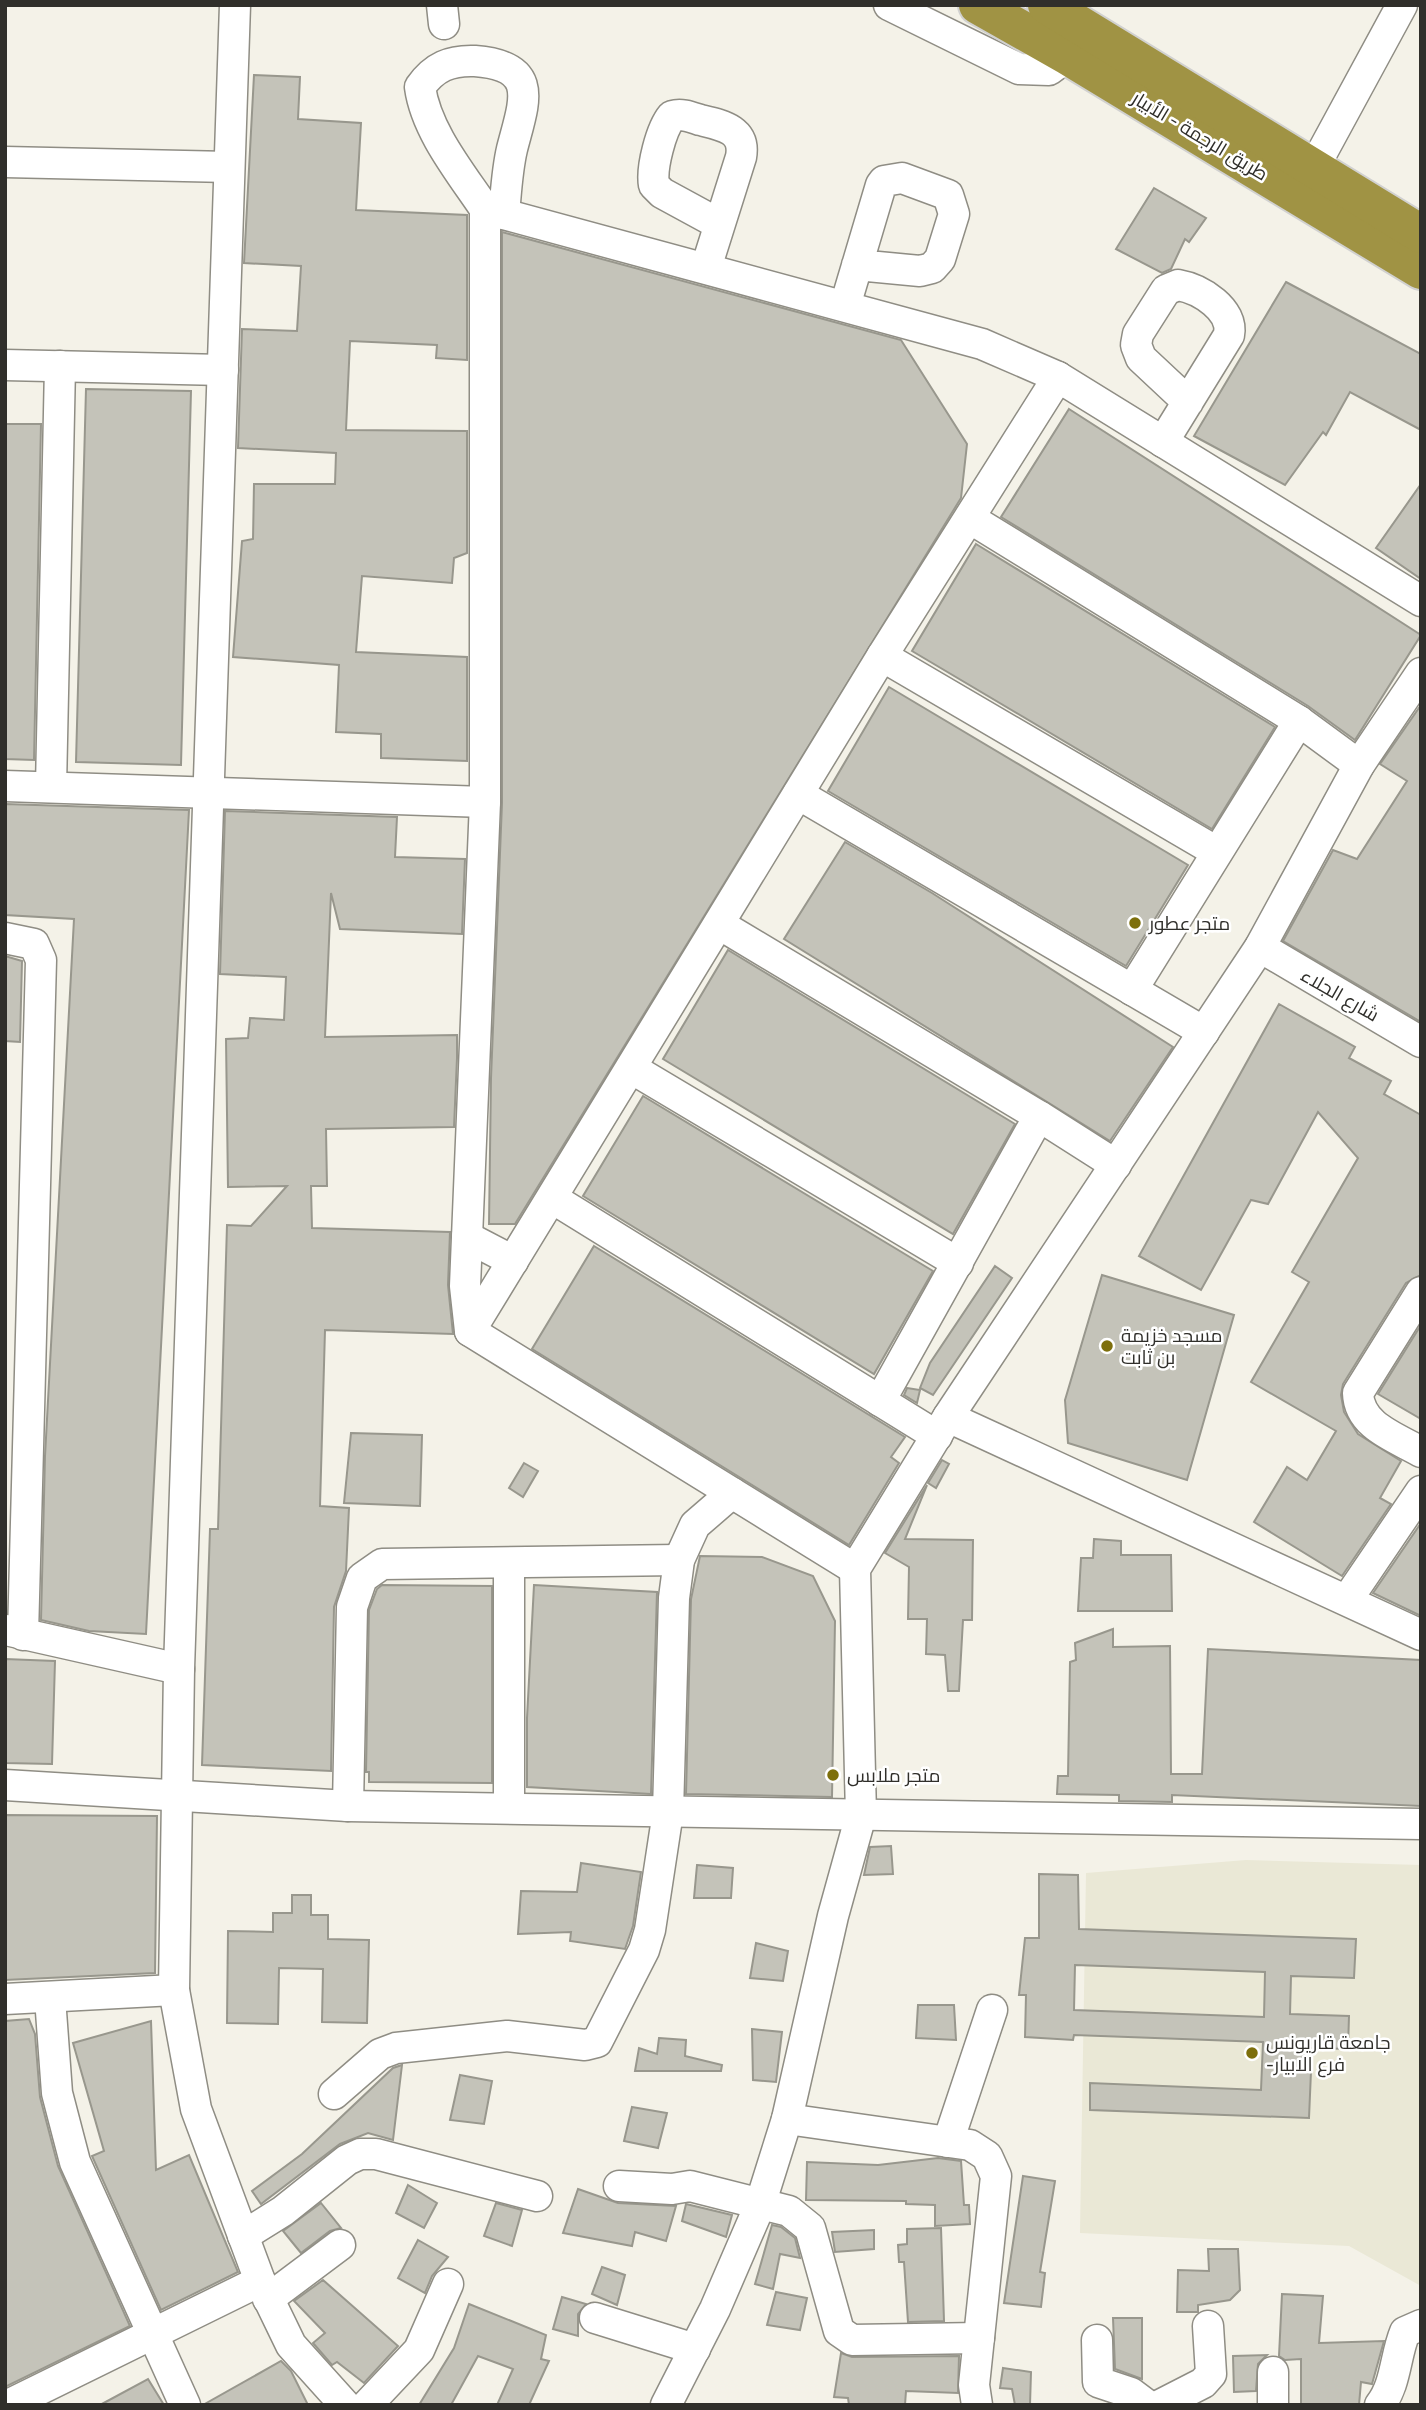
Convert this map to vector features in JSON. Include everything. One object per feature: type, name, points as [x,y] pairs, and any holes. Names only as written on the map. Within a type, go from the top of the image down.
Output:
[{"type":"highway","name":"طريق الرجمة - الأبيار","points":[[978,5],[1068,56],[1421,271]]},
{"type":"highway","name":"طريق الرجمة - الأبيار","points":[[1048,5],[1421,234]]},
{"type":"street","points":[[235,5],[179,1669],[174,1990],[196,2109],[264,2290],[291,2345],[345,2405]]},
{"type":"street","points":[[889,5],[1019,69],[1049,69],[1068,56]]},
{"type":"street","points":[[1313,169],[1401,13]]},
{"type":"street","points":[[470,1331],[465,1286],[485,802],[494,211],[524,106],[521,79],[512,69],[489,62],[461,60],[440,66],[420,87],[422,102],[455,164],[494,211],[982,344],[1058,377],[1421,601]]},
{"type":"street","points":[[5,162],[229,167]]},
{"type":"street","points":[[705,268],[719,224]]},
{"type":"street","points":[[845,306],[857,265]]},
{"type":"street","points":[[5,365],[223,370]]},
{"type":"street","points":[[51,787],[60,366]]},
{"type":"street","points":[[470,1331],[882,656],[971,519],[1058,377]]},
{"type":"street","points":[[1163,442],[1188,402]]},
{"type":"street","points":[[971,519],[1298,721],[1359,765]]},
{"type":"street","points":[[882,656],[1217,852]]},
{"type":"street","points":[[666,2405],[695,2349],[760,2205],[787,2119],[833,1916],[861,1815],[855,1569],[942,1427],[1260,947],[1359,765],[1421,673]]},
{"type":"street","points":[[1132,990],[1298,721]]},
{"type":"street","points":[[5,786],[485,802]]},
{"type":"street","points":[[797,794],[1204,1032]]},
{"type":"street","points":[[719,924],[1116,1165]]},
{"type":"street","points":[[5,938],[34,944],[41,960],[18,1278],[14,1633],[179,1669]]},
{"type":"street","name":"شارع الجلاء","points":[[1260,947],[1419,1037]]},
{"type":"street","points":[[631,1068],[958,1263]]},
{"type":"street","points":[[880,1401],[1039,1116]]},
{"type":"street","points":[[552,1198],[880,1401],[1347,1600],[1421,1635]]},
{"type":"street","points":[[467,1237],[513,1261]]},
{"type":"street","points":[[1421,1292],[1358,1393],[1358,1407],[1368,1422],[1421,1452]]},
{"type":"street","points":[[470,1331],[855,1569]]},
{"type":"street","points":[[1347,1600],[1421,1491]]},
{"type":"street","points":[[334,2094],[380,2054],[396,2048],[507,2036],[585,2045],[597,2042],[644,1950],[668,1812],[674,1598],[679,1560],[695,1525],[732,1493]]},
{"type":"street","points":[[348,1806],[352,1607],[362,1578],[382,1564],[679,1560]]},
{"type":"street","points":[[509,1563],[509,1808]]},
{"type":"street","points":[[5,1785],[348,1806],[1421,1824]]},
{"type":"street","points":[[5,1999],[174,1990]]},
{"type":"street","points":[[50,1998],[57,2093],[75,2162],[185,2405]]},
{"type":"street","points":[[948,2142],[992,2010]]},
{"type":"street","points":[[787,2119],[970,2145],[987,2156],[996,2176],[974,2385],[977,2405]]},
{"type":"street","points":[[243,2236],[283,2211],[347,2160],[359,2154],[376,2154],[537,2196]]},
{"type":"street","points":[[619,2186],[672,2189],[690,2186],[789,2211],[810,2228],[839,2330],[852,2340],[979,2338]]},
{"type":"street","points":[[8,2405],[153,2335],[264,2290],[340,2245]]},
{"type":"street","points":[[367,2405],[419,2350],[448,2284]]},
{"type":"street","points":[[595,2318],[695,2349]]},
{"type":"street","points":[[1380,2405],[1392,2383],[1395,2357],[1405,2332],[1421,2325]]},
{"type":"street","points":[[1160,2405],[1203,2383],[1211,2374],[1208,2326]]},
{"type":"street","points":[[1097,2340],[1098,2382],[1131,2393],[1147,2405]]},
{"type":"street","points":[[1273,2372],[1273,2405]]},
{"type":"shaded area","name":"جامعة قاريونس -فرع الابيار","points":[[1246,1860],[1421,1865],[1421,2286],[1349,2246],[1080,2233],[1086,1873]]},
{"type":"building","points":[[254,75],[300,77],[298,119],[361,123],[356,210],[467,215],[467,360],[436,358],[437,345],[350,341],[346,430],[467,431],[467,553],[454,558],[452,583],[362,576],[356,652],[467,657],[467,761],[381,758],[381,734],[336,732],[339,665],[233,657],[242,541],[253,539],[254,484],[335,484],[336,453],[238,448],[242,329],[297,331],[301,266],[244,263]]},
{"type":"building","points":[[1154,188],[1206,218],[1189,242],[1185,239],[1171,269],[1162,273],[1116,249]]},
{"type":"building","points":[[502,232],[901,340],[967,444],[961,498],[515,1224],[489,1224],[491,1078],[502,803]]},
{"type":"building","points":[[1286,282],[1421,354],[1421,430],[1350,392],[1326,435],[1323,432],[1285,485],[1194,436]]},
{"type":"building","points":[[86,389],[191,391],[181,765],[76,762]]},
{"type":"building","points":[[1069,409],[1421,635],[1355,740],[1308,706],[1001,517]]},
{"type":"building","points":[[5,424],[41,424],[34,760],[5,759]]},
{"type":"building","points":[[1421,484],[1421,579],[1376,548]]},
{"type":"building","points":[[976,544],[1275,727],[1212,829],[912,651]]},
{"type":"building","points":[[889,687],[1188,865],[1126,966],[828,791]]},
{"type":"building","points":[[1421,705],[1421,1022],[1283,941],[1333,850],[1357,859],[1407,781],[1380,764]]},
{"type":"building","points":[[5,804],[189,810],[146,1634],[89,1631],[41,1620],[45,1456],[74,919],[5,915]]},
{"type":"building","points":[[225,811],[397,817],[395,857],[465,859],[462,934],[340,929],[331,893],[325,1037],[457,1035],[457,1058],[454,1127],[326,1129],[327,1186],[311,1186],[312,1228],[450,1232],[448,1285],[453,1334],[325,1330],[320,1506],[349,1508],[346,1571],[334,1607],[331,1771],[202,1765],[210,1529],[218,1529],[227,1225],[251,1226],[287,1186],[228,1187],[226,1039],[248,1038],[250,1018],[284,1020],[286,977],[220,974]]},
{"type":"building","points":[[845,842],[932,893],[1173,1047],[1110,1141],[784,939]]},
{"type":"building","points":[[728,950],[1015,1124],[953,1234],[663,1059]]},
{"type":"building","points":[[5,956],[22,961],[20,1042],[5,1041]]},
{"type":"building","points":[[1279,1004],[1355,1047],[1349,1058],[1391,1081],[1384,1094],[1421,1115],[1421,1275],[1406,1283],[1343,1384],[1341,1395],[1344,1412],[1358,1434],[1401,1461],[1380,1498],[1391,1504],[1342,1576],[1254,1522],[1287,1467],[1307,1480],[1336,1431],[1251,1382],[1309,1282],[1292,1272],[1358,1158],[1318,1112],[1268,1204],[1251,1200],[1201,1290],[1139,1256]]},
{"type":"building","points":[[643,1096],[933,1271],[874,1374],[583,1196]]},
{"type":"building","points":[[594,1246],[905,1437],[891,1457],[899,1463],[849,1545],[532,1349]]},
{"type":"building","points":[[995,1266],[1012,1278],[933,1395],[920,1388],[930,1363]]},
{"type":"building","points":[[1102,1275],[1234,1315],[1187,1480],[1068,1443],[1065,1400]]},
{"type":"building","points":[[1421,1325],[1421,1419],[1378,1394]]},
{"type":"building","points":[[907,1388],[920,1390],[917,1403],[904,1395]]},
{"type":"building","points":[[351,1433],[422,1435],[420,1506],[344,1503]]},
{"type":"building","points":[[942,1460],[949,1464],[936,1488],[928,1483]]},
{"type":"building","points":[[524,1463],[538,1471],[523,1497],[509,1488]]},
{"type":"building","points":[[927,1485],[905,1539],[973,1540],[972,1620],[963,1620],[959,1691],[948,1691],[945,1655],[926,1654],[927,1619],[908,1619],[909,1567],[885,1553]]},
{"type":"building","points":[[1421,1523],[1421,1616],[1373,1593]]},
{"type":"building","points":[[1094,1539],[1121,1541],[1121,1555],[1171,1555],[1172,1611],[1078,1611],[1081,1558],[1093,1558]]},
{"type":"building","points":[[700,1556],[762,1557],[813,1576],[835,1621],[832,1797],[686,1794],[691,1599]]},
{"type":"building","points":[[382,1585],[492,1586],[492,1783],[369,1782],[369,1772],[366,1772],[369,1610],[377,1589]]},
{"type":"building","points":[[534,1585],[657,1592],[651,1794],[527,1787],[527,1718]]},
{"type":"building","points":[[1113,1629],[1113,1647],[1170,1646],[1171,1774],[1202,1774],[1208,1649],[1421,1660],[1421,1806],[1172,1795],[1172,1802],[1119,1801],[1119,1795],[1057,1794],[1058,1776],[1068,1776],[1070,1662],[1076,1660],[1075,1643]]},
{"type":"building","points":[[5,1659],[55,1661],[52,1764],[5,1763]]},
{"type":"building","points":[[5,1815],[157,1816],[155,1973],[5,1980]]},
{"type":"building","points":[[891,1846],[893,1874],[864,1875],[870,1847]]},
{"type":"building","points":[[581,1863],[641,1872],[633,1926],[625,1949],[570,1941],[571,1932],[518,1934],[521,1891],[577,1892]]},
{"type":"building","points":[[697,1865],[733,1868],[731,1898],[694,1898]]},
{"type":"building","points":[[1039,1874],[1078,1875],[1079,1929],[1356,1939],[1354,1978],[1291,1976],[1290,2014],[1349,2016],[1348,2049],[1312,2048],[1309,2118],[1090,2110],[1090,2083],[1261,2090],[1263,2042],[1074,2035],[1073,2040],[1025,2037],[1026,1995],[1019,1995],[1025,1938],[1039,1938]],"holes":[[[1075,1965],[1265,1972],[1264,2017],[1074,2010]]]},
{"type":"building","points":[[292,1895],[311,1895],[311,1915],[328,1915],[328,1939],[369,1940],[367,2023],[322,2022],[323,1969],[279,1968],[278,2024],[227,2023],[228,1931],[273,1932],[273,1913],[292,1913]]},
{"type":"building","points":[[756,1943],[788,1951],[783,1981],[750,1978]]},
{"type":"building","points":[[918,2005],[954,2005],[956,2040],[916,2038]]},
{"type":"building","points":[[29,2019],[35,2034],[40,2097],[58,2166],[130,2326],[5,2387],[5,2021]]},
{"type":"building","points":[[151,2021],[156,2170],[189,2155],[238,2272],[161,2310],[92,2156],[104,2151],[73,2043]]},
{"type":"building","points":[[752,2029],[782,2032],[776,2082],[753,2080]]},
{"type":"building","points":[[659,2038],[686,2040],[685,2056],[722,2065],[721,2071],[635,2071],[639,2048],[657,2054]]},
{"type":"building","points":[[402,2065],[393,2140],[368,2133],[340,2144],[261,2204],[252,2191],[302,2154],[393,2068]]},
{"type":"building","points":[[460,2075],[492,2081],[484,2124],[450,2120]]},
{"type":"building","points":[[632,2107],[667,2113],[658,2148],[624,2141]]},
{"type":"building","points":[[938,2158],[961,2161],[964,2205],[969,2205],[970,2224],[935,2226],[935,2205],[906,2204],[906,2201],[806,2200],[807,2162],[878,2165]]},
{"type":"building","points":[[1023,2176],[1055,2181],[1040,2272],[1045,2273],[1041,2307],[1004,2303]]},
{"type":"building","points":[[408,2185],[437,2203],[424,2228],[396,2213]]},
{"type":"building","points":[[578,2189],[618,2203],[676,2206],[666,2241],[635,2232],[632,2246],[563,2233]]},
{"type":"building","points":[[321,2203],[341,2228],[330,2231],[301,2253],[283,2231]]},
{"type":"building","points":[[496,2203],[522,2210],[512,2246],[484,2236]]},
{"type":"building","points":[[686,2204],[732,2215],[726,2237],[682,2221]]},
{"type":"building","points":[[772,2225],[781,2227],[795,2238],[800,2258],[780,2254],[773,2289],[755,2284]]},
{"type":"building","points":[[941,2228],[944,2321],[908,2322],[904,2262],[899,2262],[898,2245],[907,2244],[907,2229]]},
{"type":"building","points":[[874,2230],[874,2249],[835,2252],[832,2232]]},
{"type":"building","points":[[418,2240],[448,2257],[432,2276],[425,2293],[398,2278]]},
{"type":"building","points":[[1208,2249],[1238,2249],[1240,2290],[1230,2300],[1198,2305],[1198,2312],[1177,2312],[1178,2270],[1209,2271]]},
{"type":"building","points":[[602,2267],[625,2275],[617,2305],[592,2294]]},
{"type":"building","points":[[323,2280],[398,2346],[364,2383],[337,2362],[332,2365],[313,2343],[325,2333],[294,2301]]},
{"type":"building","points":[[776,2292],[807,2298],[800,2330],[767,2325]]},
{"type":"building","points":[[1282,2294],[1323,2296],[1319,2343],[1384,2341],[1372,2384],[1361,2382],[1359,2405],[1301,2405],[1301,2359],[1285,2360],[1279,2356]]},
{"type":"building","points":[[562,2297],[586,2304],[578,2314],[578,2336],[553,2329]]},
{"type":"building","points":[[469,2304],[546,2335],[541,2359],[549,2361],[529,2405],[497,2405],[513,2369],[478,2356],[451,2405],[419,2405],[454,2348]]},
{"type":"building","points":[[1113,2318],[1142,2318],[1142,2379],[1115,2369]]},
{"type":"building","points":[[841,2353],[852,2357],[959,2356],[958,2393],[906,2391],[905,2405],[849,2405],[848,2398],[834,2397]]},
{"type":"building","points":[[1267,2355],[1258,2364],[1256,2391],[1234,2392],[1233,2356]]},
{"type":"building","points":[[281,2361],[291,2371],[308,2405],[203,2405]]},
{"type":"building","points":[[1003,2368],[1031,2372],[1030,2405],[1015,2405],[1012,2389],[1000,2388]]},
{"type":"building","points":[[148,2379],[164,2405],[100,2405]]},
{"type":"place","name":"متجر عطور","points":[[1135,923]]},
{"type":"place","name":"مسجد خزيمة بن ثابت","points":[[1107,1346]]},
{"type":"place","name":"متجر ملابس","points":[[833,1775]]},
{"type":"place","name":"جامعة قاريونس -فرع الابيار","points":[[1252,2053]]}]
